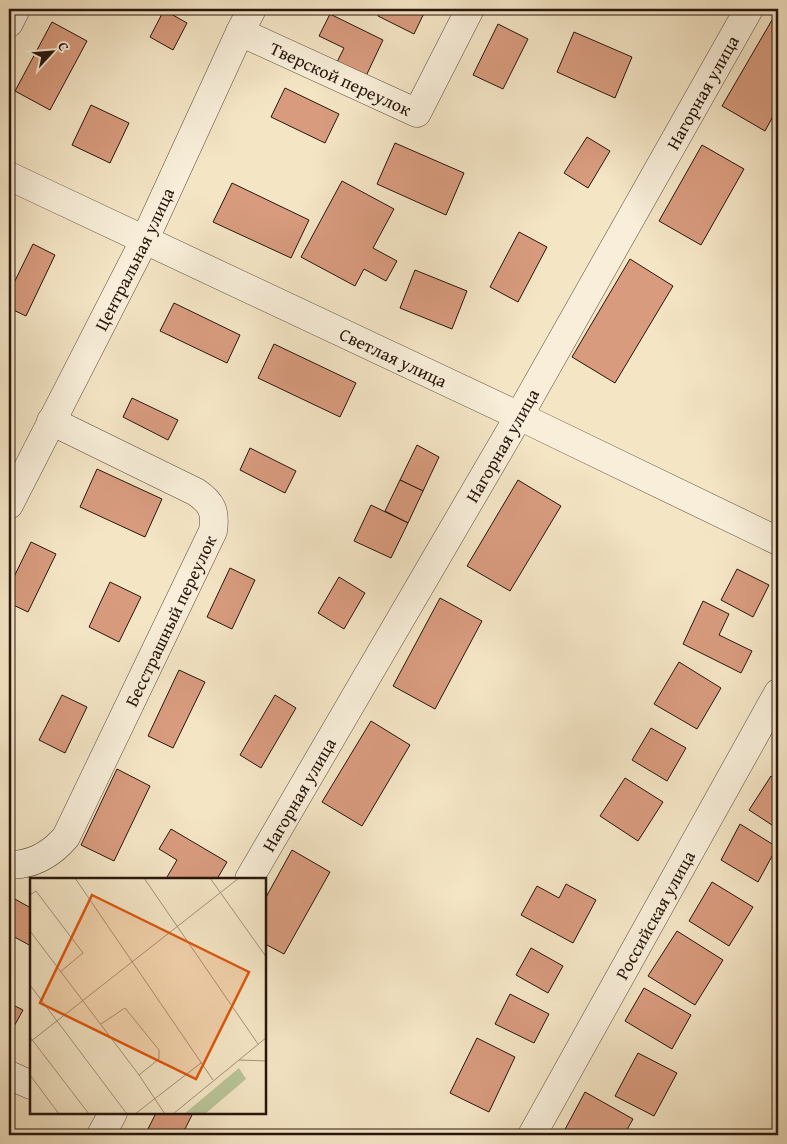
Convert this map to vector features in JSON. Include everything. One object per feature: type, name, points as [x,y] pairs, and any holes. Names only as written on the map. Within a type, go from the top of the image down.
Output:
[{"type":"street","points":[[9,23],[16,9]]},
{"type":"street","name":"Центральная улица","points":[[9,505],[144,241],[252,9]]},
{"type":"street","name":"Тверской переулок","points":[[240,32],[417,113],[470,9]]},
{"type":"street","name":"Нагорная улица","points":[[250,878],[519,416],[749,9]]},
{"type":"street","name":"Светлая улица","points":[[9,176],[519,416],[778,541]]},
{"type":"street","name":"Бесстрашный переулок","points":[[9,863],[12,865],[29,862],[43,856],[56,848],[66,837],[213,531],[215,519],[213,510],[206,499],[196,492],[51,421]]},
{"type":"street","name":"Российская улица","points":[[532,1135],[778,693]]},
{"type":"street","points":[[9,1075],[30,1085]]},
{"type":"building","points":[[381,9],[426,9],[414,34],[378,16]]},
{"type":"building","points":[[164,10],[187,23],[173,50],[150,37]]},
{"type":"building","points":[[330,14],[383,40],[366,76],[337,62],[344,48],[319,36]]},
{"type":"building","points":[[772,20],[778,24],[778,107],[765,131],[722,106]]},
{"type":"building","points":[[52,22],[87,41],[50,110],[15,91]]},
{"type":"building","points":[[498,24],[528,39],[503,89],[473,75]]},
{"type":"building","points":[[574,32],[632,57],[615,98],[557,72]]},
{"type":"building","points":[[285,88],[339,114],[325,143],[271,117]]},
{"type":"building","points":[[91,105],[129,123],[110,163],[72,145]]},
{"type":"building","points":[[587,137],[610,151],[588,188],[564,173]]},
{"type":"building","points":[[395,143],[464,173],[446,215],[377,184]]},
{"type":"building","points":[[702,145],[744,169],[701,245],[659,221]]},
{"type":"building","points":[[342,181],[394,209],[373,248],[397,261],[386,281],[364,269],[355,286],[301,257]]},
{"type":"building","points":[[232,183],[309,220],[291,258],[213,222]]},
{"type":"building","points":[[519,232],[547,247],[518,302],[490,287]]},
{"type":"building","points":[[33,244],[55,255],[26,316],[9,308],[9,293]]},
{"type":"building","points":[[630,259],[673,286],[615,383],[572,357]]},
{"type":"building","points":[[415,270],[467,291],[452,329],[400,308]]},
{"type":"building","points":[[174,303],[240,335],[227,363],[160,331]]},
{"type":"building","points":[[274,344],[356,383],[340,417],[258,378]]},
{"type":"building","points":[[132,398],[178,420],[168,440],[123,417]]},
{"type":"building","points":[[417,445],[439,457],[423,491],[400,480]]},
{"type":"building","points":[[250,448],[296,471],[285,493],[240,470]]},
{"type":"building","points":[[97,469],[162,499],[145,537],[80,507]]},
{"type":"building","points":[[400,480],[423,491],[408,523],[385,511]]},
{"type":"building","points":[[518,480],[561,506],[510,591],[467,566]]},
{"type":"building","points":[[371,505],[408,523],[391,558],[354,541]]},
{"type":"building","points":[[31,542],[56,554],[28,612],[9,603],[9,587]]},
{"type":"building","points":[[230,568],[255,580],[232,629],[207,617]]},
{"type":"building","points":[[737,569],[769,585],[753,617],[721,600]]},
{"type":"building","points":[[339,577],[365,593],[344,629],[318,613]]},
{"type":"building","points":[[110,582],[141,597],[119,642],[89,627]]},
{"type":"building","points":[[440,598],[482,621],[435,709],[393,686]]},
{"type":"building","points":[[703,601],[729,614],[719,635],[752,651],[741,673],[683,644]]},
{"type":"building","points":[[679,662],[721,688],[697,729],[654,704]]},
{"type":"building","points":[[179,670],[205,682],[173,748],[148,736]]},
{"type":"building","points":[[62,695],[87,707],[65,753],[39,740]]},
{"type":"building","points":[[275,695],[296,708],[261,768],[240,755]]},
{"type":"building","points":[[371,721],[410,745],[362,826],[322,802]]},
{"type":"building","points":[[651,728],[686,748],[667,781],[632,760]]},
{"type":"building","points":[[117,769],[150,786],[114,861],[81,845]]},
{"type":"building","points":[[771,776],[778,780],[778,829],[749,810]]},
{"type":"building","points":[[625,778],[663,802],[638,841],[600,816]]},
{"type":"building","points":[[740,824],[777,847],[758,882],[721,860]]},
{"type":"building","points":[[171,829],[227,862],[218,878],[168,878],[177,860],[159,849]]},
{"type":"building","points":[[292,850],[330,872],[284,954],[266,945],[266,897]]},
{"type":"building","points":[[712,882],[753,907],[729,946],[689,921]]},
{"type":"building","points":[[566,884],[596,900],[573,943],[521,915],[537,886],[559,898]]},
{"type":"building","points":[[13,898],[30,907],[30,945],[9,934],[9,906]]},
{"type":"building","points":[[677,931],[723,960],[695,1005],[648,976]]},
{"type":"building","points":[[531,948],[563,966],[548,993],[516,975]]},
{"type":"building","points":[[644,988],[691,1015],[672,1049],[625,1021]]},
{"type":"building","points":[[510,994],[549,1014],[534,1043],[495,1024]]},
{"type":"building","points":[[9,1003],[23,1010],[12,1030],[9,1029]]},
{"type":"building","points":[[477,1038],[515,1057],[489,1112],[450,1093]]},
{"type":"building","points":[[638,1053],[677,1073],[654,1116],[615,1096]]},
{"type":"building","points":[[585,1092],[633,1119],[624,1135],[562,1135]]},
{"type":"building","points":[[156,1114],[192,1115],[182,1135],[145,1135]]}]
